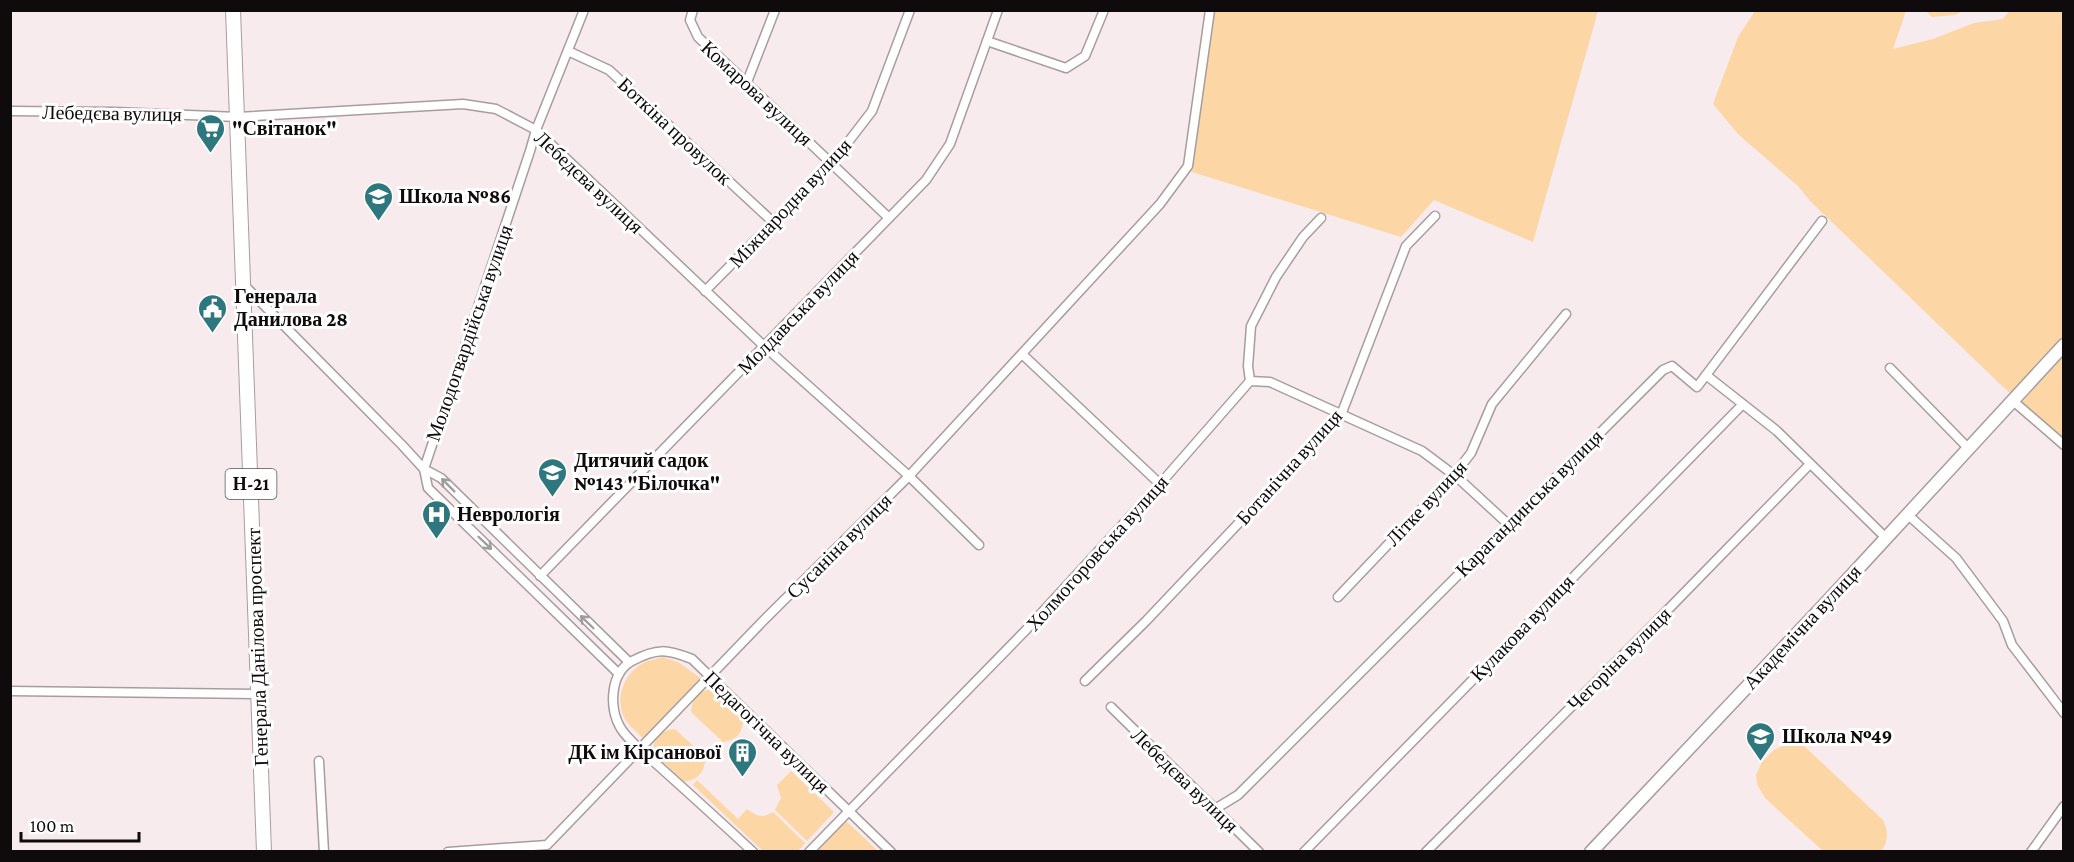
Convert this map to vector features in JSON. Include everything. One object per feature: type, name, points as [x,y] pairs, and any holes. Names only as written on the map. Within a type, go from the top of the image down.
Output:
[{"type":"main road","name":"Генерала Данілова проспект","points":[[233,10],[264,852]]},
{"type":"main road","name":"Академічна вулиця","points":[[1591,852],[2064,345]]},
{"type":"street","name":"Молодогвардійська вулиця","points":[[584,10],[536,130],[531,152],[424,469],[428,488],[619,674]]},
{"type":"street","name":"Комарова вулиця","points":[[693,10],[690,20],[698,37],[889,218]]},
{"type":"street","points":[[747,82],[775,10]]},
{"type":"street","name":"Міжнародна вулиця","points":[[705,291],[832,164],[872,111],[910,10]]},
{"type":"street","name":"Молдавська вулиця","points":[[540,576],[926,180],[950,144],[998,10]]},
{"type":"street","points":[[987,40],[1066,68],[1084,56],[1104,10]]},
{"type":"street","name":"Сусаніна вулиця","points":[[448,852],[547,845],[763,621],[909,476],[1160,204],[1188,165],[1210,10]]},
{"type":"street","name":"Боткіна провулок","points":[[568,51],[609,70],[774,223]]},
{"type":"street","name":"Лебедєва вулиця","points":[[10,111],[238,117],[463,104],[496,109],[536,130],[764,346],[909,476],[979,545]]},
{"type":"street","name":"Ботанічна вулиця","points":[[1085,681],[1146,621],[1341,415],[1406,246],[1435,216]]},
{"type":"street","points":[[1321,218],[1303,237],[1276,277],[1251,326],[1248,366],[1250,381],[1270,382],[1422,451],[1454,475],[1508,524]]},
{"type":"street","points":[[1822,221],[1706,375],[1777,431],[1886,538]]},
{"type":"street","points":[[244,285],[424,469],[441,478],[629,662],[619,674],[613,689],[614,710],[620,727],[753,852]]},
{"type":"street","name":"Літке вулиця","points":[[1338,597],[1454,475],[1471,453],[1492,404],[1566,314]]},
{"type":"street","points":[[1022,354],[1160,484]]},
{"type":"street","name":"Карагандинська вулиця","points":[[1215,809],[1238,795],[1663,370],[1672,366],[1697,387],[1706,375]]},
{"type":"street","points":[[1890,368],[1969,449]]},
{"type":"street","name":"Холмогоровська вулиця","points":[[808,852],[1025,631],[1160,484],[1250,381]]},
{"type":"street","points":[[2012,400],[2064,445]]},
{"type":"street","name":"Кулакова вулиця","points":[[1304,852],[1742,405]]},
{"type":"street","name":"Чегоріна вулиця","points":[[1426,852],[1810,464]]},
{"type":"street","points":[[1907,514],[1956,558],[2003,621],[2012,645],[2064,713]]},
{"type":"street","name":"Педагогічна вулиця","points":[[629,662],[653,652],[671,651],[692,659],[891,852]]},
{"type":"street","points":[[10,691],[258,694]]},
{"type":"street","name":"Лебедєва вулиця","points":[[1111,707],[1259,852]]},
{"type":"street","points":[[319,760],[324,852]]},
{"type":"street","points":[[2031,852],[2064,806]]},
{"type":"shaded area","points":[[1213,11],[1598,11],[1533,242],[1434,200],[1401,237],[1192,172]]},
{"type":"shaded area","points":[[1755,11],[1906,11],[1893,49],[1933,39],[1974,23],[2003,19],[2009,11],[2063,11],[2063,440],[2000,384],[1811,202],[1798,186],[1739,135],[1713,104],[1738,37]]},
{"type":"shaded area","points":[[1926,11],[1963,11],[1955,15],[1932,17]]},
{"type":"shaded area","points":[[662,657],[678,662],[702,679],[644,739],[624,717],[620,702],[621,694],[626,680],[636,668],[645,662]]},
{"type":"shaded area","points":[[713,689],[743,717],[741,731],[728,741],[723,742],[691,712],[697,696]]},
{"type":"shaded area","points":[[675,729],[705,757],[704,767],[700,774],[684,782],[653,752],[654,743],[659,736]]},
{"type":"shaded area","points":[[1791,742],[1803,745],[1883,820],[1887,836],[1881,851],[1823,851],[1765,798],[1757,784],[1756,775],[1762,762],[1774,750]]},
{"type":"shaded area","points":[[791,771],[834,812],[807,841],[775,810],[781,798],[777,785]]},
{"type":"shaded area","points":[[697,780],[738,819],[747,809],[760,816],[773,812],[805,843],[798,851],[763,851],[693,785]]},
{"type":"shaded area","points":[[845,820],[878,851],[815,852]]},
{"type":"place","name":"\"Світанок\"","points":[[211,154]]},
{"type":"place","name":"Школа №86","points":[[378,222]]},
{"type":"place","name":"Генерала Данилова 28","points":[[213,334]]},
{"type":"place","name":"Дитячий садок №143 \"Білочка\"","points":[[553,498]]},
{"type":"place","name":"Неврологія","points":[[436,540]]},
{"type":"place","name":"Школа №49","points":[[1761,762]]},
{"type":"place","name":"ДК ім Кірсанової","points":[[742,778]]}]
